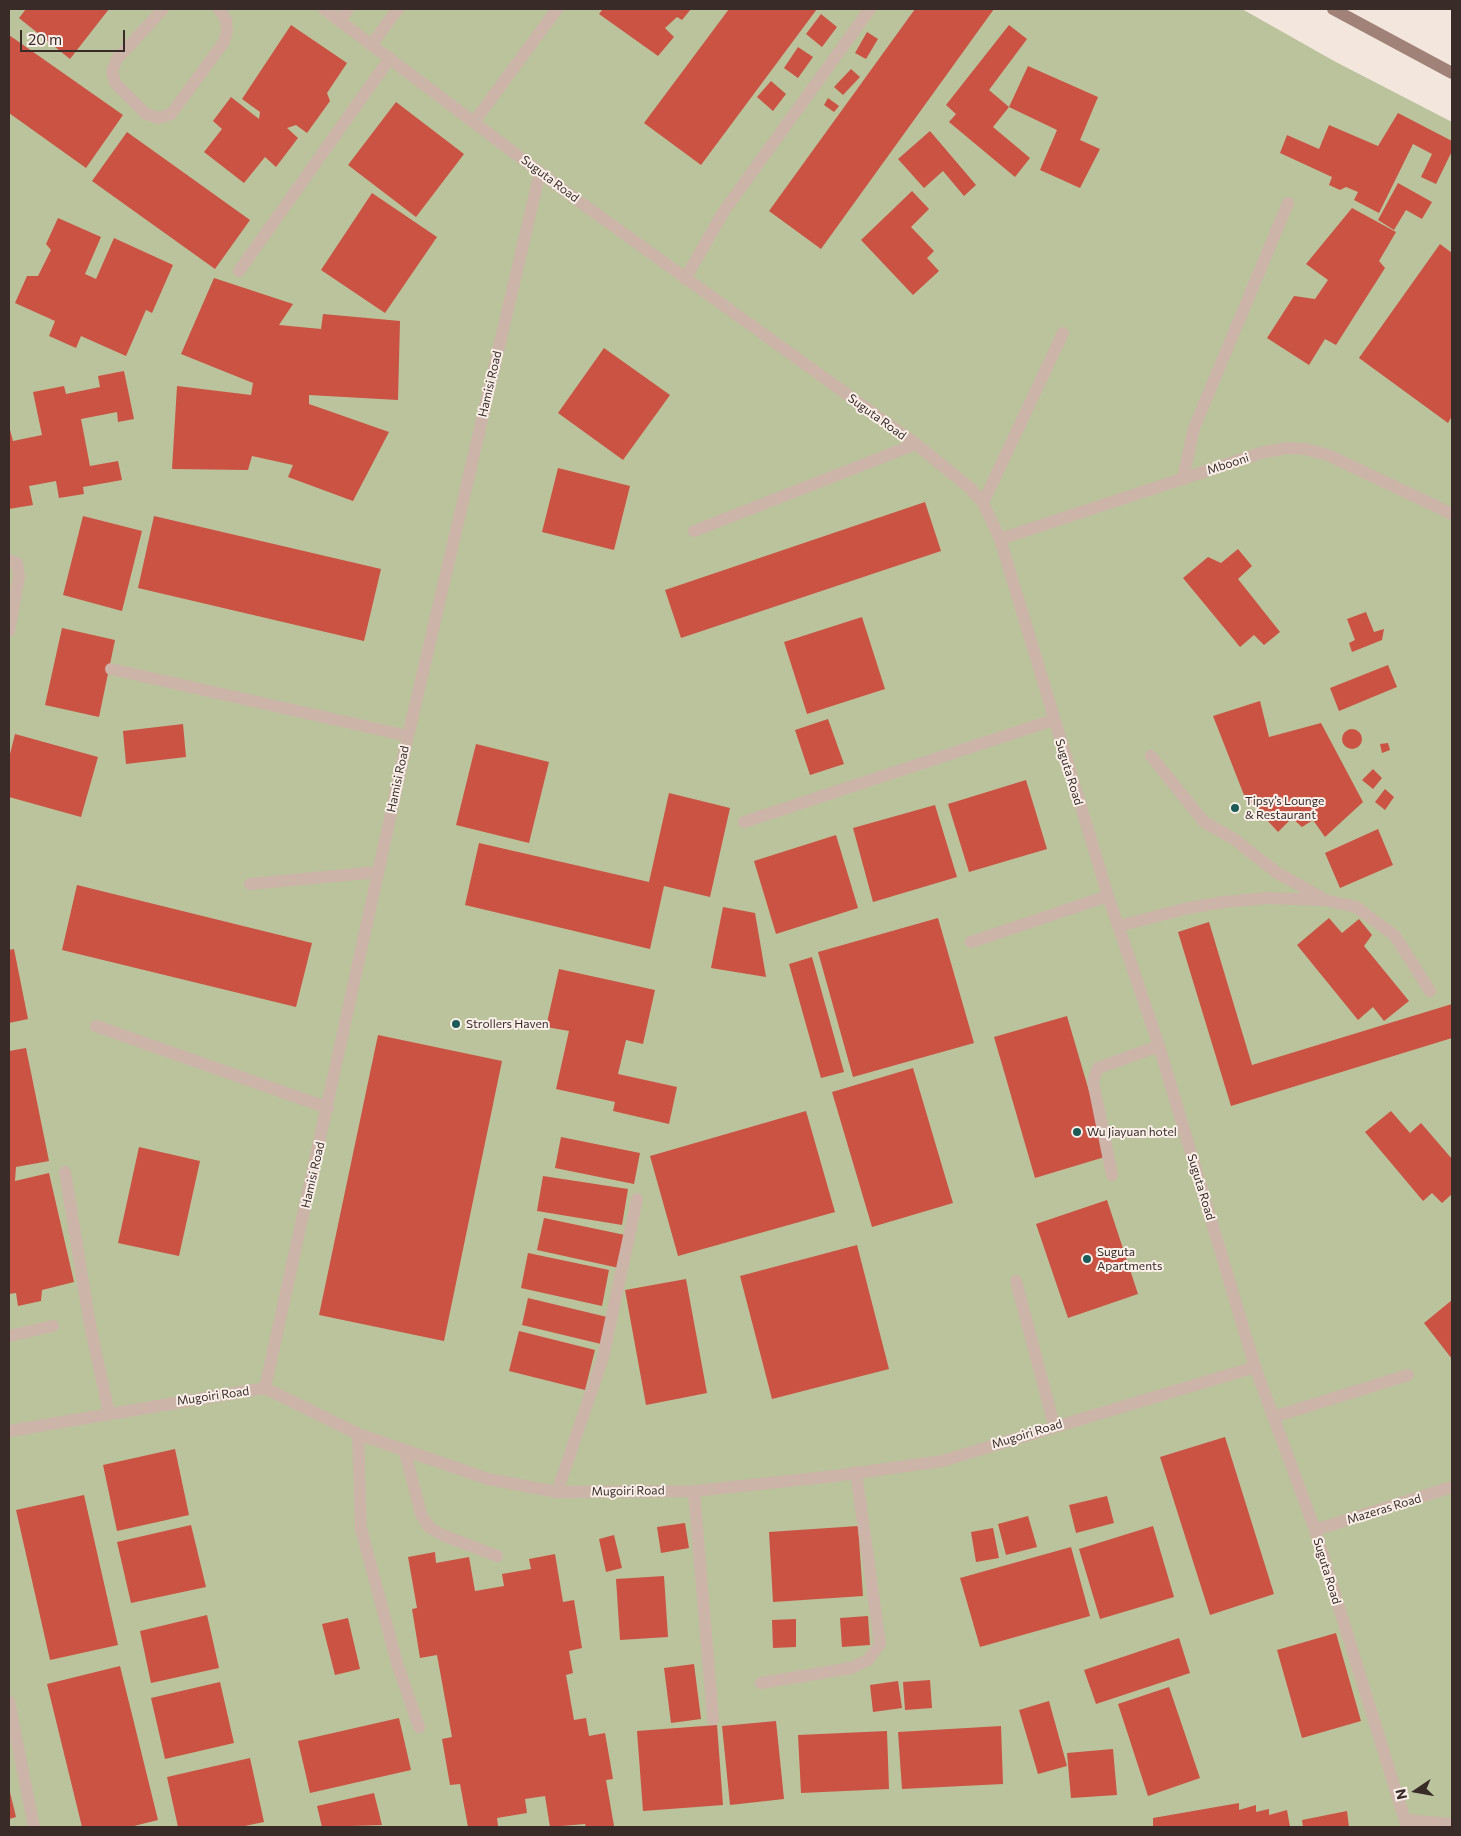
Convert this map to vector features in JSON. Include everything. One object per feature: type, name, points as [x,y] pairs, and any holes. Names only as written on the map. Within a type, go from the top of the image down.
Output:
[{"type":"main road","points":[[1333,9],[1452,73]]},
{"type":"street","points":[[163,9],[117,59],[112,71],[115,83],[146,114],[159,118],[171,114],[224,42],[227,31],[226,20],[219,9]]},
{"type":"street","name":"Suguta Road","points":[[324,9],[685,279],[916,444],[970,488],[984,503],[1000,540],[1053,720],[1108,896],[1159,1046],[1255,1367],[1315,1530],[1407,1824]]},
{"type":"street","points":[[340,20],[348,9]]},
{"type":"street","points":[[371,45],[398,9]]},
{"type":"street","points":[[474,122],[557,9]]},
{"type":"street","points":[[685,279],[724,211],[870,9]]},
{"type":"street","points":[[239,271],[390,58]]},
{"type":"street","name":"Hamisi Road","points":[[265,1388],[328,1108],[408,736],[540,172]]},
{"type":"street","points":[[1183,479],[1194,428],[1288,202]]},
{"type":"street","points":[[984,503],[1063,334]]},
{"type":"street","points":[[694,531],[916,444]]},
{"type":"street","name":"Mbooni","points":[[1000,540],[1264,452],[1288,448],[1304,449],[1328,455],[1452,514]]},
{"type":"street","points":[[9,560],[17,563],[19,577],[9,631]]},
{"type":"street","points":[[111,669],[408,736]]},
{"type":"street","points":[[744,822],[1053,720]]},
{"type":"street","points":[[1151,756],[1204,822],[1234,839],[1276,872],[1324,900]]},
{"type":"street","points":[[250,884],[378,872]]},
{"type":"street","points":[[971,942],[1108,896]]},
{"type":"street","points":[[1119,926],[1188,908],[1268,898],[1324,900],[1356,906],[1395,936],[1430,990]]},
{"type":"street","points":[[96,1026],[328,1108]]},
{"type":"street","points":[[1112,1175],[1093,1081],[1098,1068],[1159,1046]]},
{"type":"street","points":[[65,1172],[90,1325],[109,1412]]},
{"type":"street","points":[[557,1492],[603,1357],[637,1199]]},
{"type":"street","points":[[1016,1281],[1054,1426]]},
{"type":"street","points":[[9,1336],[53,1326]]},
{"type":"street","name":"Mugoiri Road","points":[[9,1431],[109,1412],[265,1388],[358,1434],[488,1479],[557,1492],[694,1491],[942,1461],[1255,1367]]},
{"type":"street","points":[[1273,1417],[1408,1375]]},
{"type":"street","points":[[358,1434],[361,1529],[397,1663],[419,1727]]},
{"type":"street","points":[[406,1452],[421,1514],[429,1527],[440,1534],[497,1556]]},
{"type":"street","points":[[761,1683],[851,1668],[868,1660],[880,1644],[856,1472]]},
{"type":"street","name":"Mazeras Road","points":[[1315,1530],[1452,1487]]},
{"type":"street","points":[[694,1491],[713,1719]]},
{"type":"street","points":[[9,1701],[34,1827]]},
{"type":"street","points":[[1407,1824],[1452,1824]]},
{"type":"green space","points":[[9,9],[1242,9],[1334,61],[1452,122],[1452,1827],[9,1827]]},
{"type":"building","points":[[26,9],[109,9],[70,59],[19,18]]},
{"type":"building","points":[[603,9],[691,9],[682,20],[677,17],[665,28],[674,37],[658,56],[599,14]]},
{"type":"building","points":[[729,9],[817,9],[701,165],[644,123]]},
{"type":"building","points":[[915,9],[994,9],[821,249],[769,211]]},
{"type":"building","points":[[821,14],[837,27],[822,47],[806,34]]},
{"type":"building","points":[[291,25],[347,63],[327,93],[330,101],[307,133],[296,125],[287,128],[298,138],[276,167],[265,157],[244,183],[204,152],[222,129],[213,121],[231,97],[259,119],[260,112],[242,99]]},
{"type":"building","points":[[1009,25],[1027,39],[989,90],[1009,107],[993,127],[1030,158],[1015,177],[949,122],[956,114],[946,105]]},
{"type":"building","points":[[867,32],[878,39],[866,59],[855,53]]},
{"type":"building","points":[[9,35],[123,115],[86,168],[9,113]]},
{"type":"building","points":[[798,47],[813,57],[798,78],[784,68]]},
{"type":"building","points":[[1028,66],[1098,97],[1080,140],[1100,149],[1080,188],[1040,170],[1057,130],[1009,107]]},
{"type":"building","points":[[851,69],[860,77],[843,95],[834,87]]},
{"type":"building","points":[[771,81],[786,94],[773,111],[757,97]]},
{"type":"building","points":[[828,98],[839,106],[834,112],[824,105]]},
{"type":"building","points":[[396,102],[464,154],[416,217],[348,165]]},
{"type":"building","points":[[1398,113],[1452,141],[1452,151],[1436,184],[1421,177],[1432,154],[1413,144],[1379,213],[1354,200],[1358,192],[1346,187],[1340,190],[1329,185],[1332,177],[1280,153],[1287,135],[1319,149],[1329,125],[1378,146]]},
{"type":"building","points":[[930,131],[976,185],[964,196],[943,171],[924,188],[898,159]]},
{"type":"building","points":[[127,132],[250,220],[215,269],[92,181]]},
{"type":"building","points":[[1398,183],[1432,202],[1422,219],[1406,210],[1394,230],[1378,220]]},
{"type":"building","points":[[912,191],[929,209],[911,227],[934,251],[927,258],[939,271],[913,295],[861,240]]},
{"type":"building","points":[[372,193],[437,237],[385,313],[321,270]]},
{"type":"building","points":[[1352,208],[1396,232],[1379,261],[1385,268],[1336,345],[1325,339],[1309,365],[1267,338],[1294,296],[1315,299],[1328,280],[1306,264]]},
{"type":"building","points":[[58,218],[101,237],[85,274],[96,279],[114,238],[173,265],[152,313],[146,310],[126,356],[81,336],[76,348],[49,336],[55,321],[15,303],[27,276],[38,276],[51,250],[46,244]]},
{"type":"building","points":[[1440,244],[1452,253],[1452,416],[1448,423],[1359,358]]},
{"type":"building","points":[[214,278],[293,304],[279,325],[321,329],[323,314],[400,321],[398,400],[309,395],[309,404],[389,432],[353,501],[288,477],[293,465],[252,456],[248,470],[172,469],[177,386],[251,395],[253,383],[181,354]]},
{"type":"building","points":[[604,348],[670,395],[623,460],[558,413]]},
{"type":"building","points":[[124,371],[134,419],[118,422],[117,412],[81,419],[90,466],[118,461],[122,480],[83,487],[84,494],[59,498],[56,481],[29,486],[33,505],[9,509],[9,426],[13,441],[42,435],[33,392],[64,386],[66,394],[100,387],[98,376]]},
{"type":"building","points":[[558,468],[630,486],[614,550],[542,532]]},
{"type":"building","points":[[925,502],[941,551],[681,638],[665,590]]},
{"type":"building","points":[[83,516],[142,531],[122,611],[63,595]]},
{"type":"building","points":[[154,516],[381,569],[364,641],[138,588]]},
{"type":"building","points":[[1238,549],[1252,566],[1238,579],[1280,632],[1264,645],[1254,635],[1240,647],[1183,578],[1208,557],[1221,563]]},
{"type":"building","points":[[1366,612],[1374,632],[1384,629],[1382,640],[1352,652],[1349,643],[1355,640],[1347,619]]},
{"type":"building","points":[[862,617],[885,689],[807,714],[784,642]]},
{"type":"building","points":[[62,628],[115,640],[99,717],[45,705]]},
{"type":"building","points":[[1388,665],[1397,687],[1339,711],[1330,688]]},
{"type":"building","points":[[1260,701],[1269,737],[1321,723],[1363,802],[1325,837],[1313,820],[1302,827],[1292,818],[1278,832],[1244,795],[1213,716]]},
{"type":"building","points":[[828,719],[844,764],[810,775],[795,730]]},
{"type":"building","points":[[183,724],[186,757],[126,764],[123,731]]},
{"type":"building","points":[[1352,729],[1359,732],[1362,739],[1359,746],[1352,749],[1345,746],[1342,739],[1345,732]]},
{"type":"building","points":[[15,734],[98,757],[81,817],[9,797],[9,758]]},
{"type":"building","points":[[1388,743],[1390,750],[1382,753],[1380,744]]},
{"type":"building","points":[[476,744],[549,762],[529,843],[456,825]]},
{"type":"building","points":[[1373,769],[1382,778],[1373,789],[1362,780]]},
{"type":"building","points":[[1026,780],[1047,849],[969,872],[948,804]]},
{"type":"building","points":[[1385,789],[1394,797],[1385,810],[1375,802]]},
{"type":"building","points":[[669,793],[730,808],[710,897],[664,886],[650,949],[465,905],[479,843],[649,882]]},
{"type":"building","points":[[935,805],[957,877],[873,902],[853,828]]},
{"type":"building","points":[[1378,829],[1393,865],[1340,888],[1325,853]]},
{"type":"building","points":[[836,835],[858,908],[776,934],[754,861]]},
{"type":"building","points":[[77,885],[312,943],[296,1007],[62,950]]},
{"type":"building","points":[[723,907],[755,913],[766,977],[711,968]]},
{"type":"building","points":[[938,918],[974,1043],[853,1077],[818,952]]},
{"type":"building","points":[[1329,918],[1342,933],[1359,919],[1372,935],[1364,946],[1409,1001],[1384,1021],[1373,1007],[1358,1020],[1297,945]]},
{"type":"building","points":[[1209,922],[1252,1065],[1452,1004],[1452,1038],[1231,1106],[1178,932]]},
{"type":"building","points":[[14,949],[28,1019],[9,1023],[9,950]]},
{"type":"building","points":[[812,957],[844,1072],[821,1078],[789,964]]},
{"type":"building","points":[[559,969],[655,990],[643,1044],[626,1040],[618,1074],[677,1087],[669,1124],[613,1111],[615,1102],[556,1089],[569,1031],[546,1027]]},
{"type":"building","points":[[1067,1016],[1108,1156],[1035,1178],[994,1037]]},
{"type":"building","points":[[378,1035],[502,1061],[444,1341],[319,1315]]},
{"type":"building","points":[[26,1048],[49,1161],[16,1167],[15,1181],[49,1173],[74,1282],[42,1290],[41,1301],[18,1306],[16,1293],[9,1294],[9,1051]]},
{"type":"building","points":[[913,1068],[953,1203],[872,1227],[832,1092]]},
{"type":"building","points":[[806,1111],[835,1212],[678,1256],[650,1156]]},
{"type":"building","points":[[1391,1111],[1410,1133],[1421,1123],[1452,1159],[1452,1194],[1442,1203],[1432,1193],[1423,1201],[1365,1132]]},
{"type":"building","points":[[561,1137],[640,1153],[634,1184],[555,1168]]},
{"type":"building","points":[[139,1147],[200,1161],[179,1256],[118,1243]]},
{"type":"building","points":[[543,1176],[628,1189],[622,1225],[537,1211]]},
{"type":"building","name":"Suguta Apartments","points":[[1107,1200],[1138,1294],[1068,1318],[1036,1224]]},
{"type":"building","points":[[544,1218],[625,1235],[619,1268],[537,1250]]},
{"type":"building","points":[[857,1245],[889,1369],[772,1399],[740,1276]]},
{"type":"building","points":[[528,1253],[609,1270],[602,1306],[521,1288]]},
{"type":"building","points":[[686,1279],[707,1393],[646,1405],[625,1290]]},
{"type":"building","points":[[528,1298],[607,1317],[601,1344],[522,1325]]},
{"type":"building","points":[[1452,1300],[1452,1359],[1424,1323]]},
{"type":"building","points":[[519,1331],[595,1350],[585,1390],[509,1371]]},
{"type":"building","points":[[1225,1437],[1274,1594],[1210,1615],[1160,1457]]},
{"type":"building","points":[[175,1449],[189,1515],[117,1531],[103,1465]]},
{"type":"building","points":[[84,1495],[118,1645],[50,1660],[16,1510]]},
{"type":"building","points":[[1107,1496],[1114,1523],[1076,1533],[1069,1505]]},
{"type":"building","points":[[1028,1516],[1037,1547],[1006,1555],[998,1524]]},
{"type":"building","points":[[685,1523],[689,1548],[661,1553],[657,1527]]},
{"type":"building","points":[[191,1525],[206,1587],[131,1603],[117,1542]]},
{"type":"building","points":[[858,1526],[863,1596],[773,1602],[769,1532]]},
{"type":"building","points":[[1153,1526],[1174,1597],[1100,1619],[1079,1549]]},
{"type":"building","points":[[993,1528],[999,1558],[976,1562],[971,1532]]},
{"type":"building","points":[[614,1535],[622,1568],[606,1572],[599,1539]]},
{"type":"building","points":[[1071,1547],[1090,1616],[980,1647],[960,1578]]},
{"type":"building","points":[[435,1552],[436,1563],[469,1557],[475,1591],[504,1586],[502,1574],[531,1569],[529,1559],[555,1554],[563,1602],[574,1600],[582,1648],[569,1651],[573,1673],[566,1675],[574,1720],[586,1718],[589,1736],[605,1733],[613,1779],[606,1780],[614,1826],[586,1827],[585,1824],[550,1827],[545,1796],[525,1799],[527,1813],[497,1818],[498,1826],[468,1827],[460,1784],[450,1785],[442,1739],[452,1737],[437,1655],[420,1658],[412,1609],[417,1608],[408,1557]]},
{"type":"building","points":[[664,1576],[668,1637],[620,1640],[616,1579]]},
{"type":"building","points":[[207,1615],[219,1668],[151,1683],[140,1631]]},
{"type":"building","points":[[868,1616],[870,1645],[842,1647],[840,1618]]},
{"type":"building","points":[[348,1618],[360,1669],[335,1675],[322,1624]]},
{"type":"building","points":[[796,1619],[796,1647],[773,1648],[772,1620]]},
{"type":"building","points":[[1336,1633],[1361,1721],[1302,1738],[1277,1650]]},
{"type":"building","points":[[1179,1638],[1190,1673],[1096,1704],[1084,1670]]},
{"type":"building","points":[[694,1664],[701,1719],[671,1723],[664,1668]]},
{"type":"building","points":[[120,1666],[158,1820],[130,1827],[82,1827],[47,1684]]},
{"type":"building","points":[[930,1680],[932,1708],[905,1710],[903,1682]]},
{"type":"building","points":[[898,1681],[902,1708],[873,1712],[870,1685]]},
{"type":"building","points":[[220,1682],[234,1743],[165,1759],[151,1698]]},
{"type":"building","points":[[1169,1687],[1200,1778],[1148,1796],[1118,1704]]},
{"type":"building","points":[[1049,1701],[1067,1766],[1038,1774],[1019,1710]]},
{"type":"building","points":[[399,1718],[411,1770],[310,1793],[298,1741]]},
{"type":"building","points":[[776,1721],[784,1799],[730,1805],[722,1726]]},
{"type":"building","points":[[717,1725],[723,1805],[643,1811],[637,1731]]},
{"type":"building","points":[[1001,1726],[1003,1784],[902,1789],[898,1732]]},
{"type":"building","points":[[887,1731],[889,1789],[801,1793],[798,1735]]},
{"type":"building","points":[[1113,1749],[1117,1795],[1071,1798],[1067,1753]]},
{"type":"building","points":[[250,1758],[264,1822],[240,1827],[178,1827],[167,1777]]},
{"type":"building","points":[[9,1788],[16,1817],[9,1819]]},
{"type":"building","points":[[374,1793],[382,1825],[322,1827],[317,1806]]},
{"type":"building","points":[[1239,1803],[1239,1810],[1256,1805],[1256,1812],[1269,1809],[1269,1815],[1287,1810],[1290,1827],[1153,1827],[1153,1818]]},
{"type":"building","points":[[1347,1811],[1349,1827],[1303,1827],[1302,1820]]},
{"type":"place","name":"Tipsy’s Lounge & Restaurant","points":[[1235,808]]},
{"type":"place","name":"Strollers Haven","points":[[456,1024]]},
{"type":"place","name":"Wu Jiayuan hotel","points":[[1077,1132]]},
{"type":"place","name":"Suguta Apartments","points":[[1087,1259]]}]
